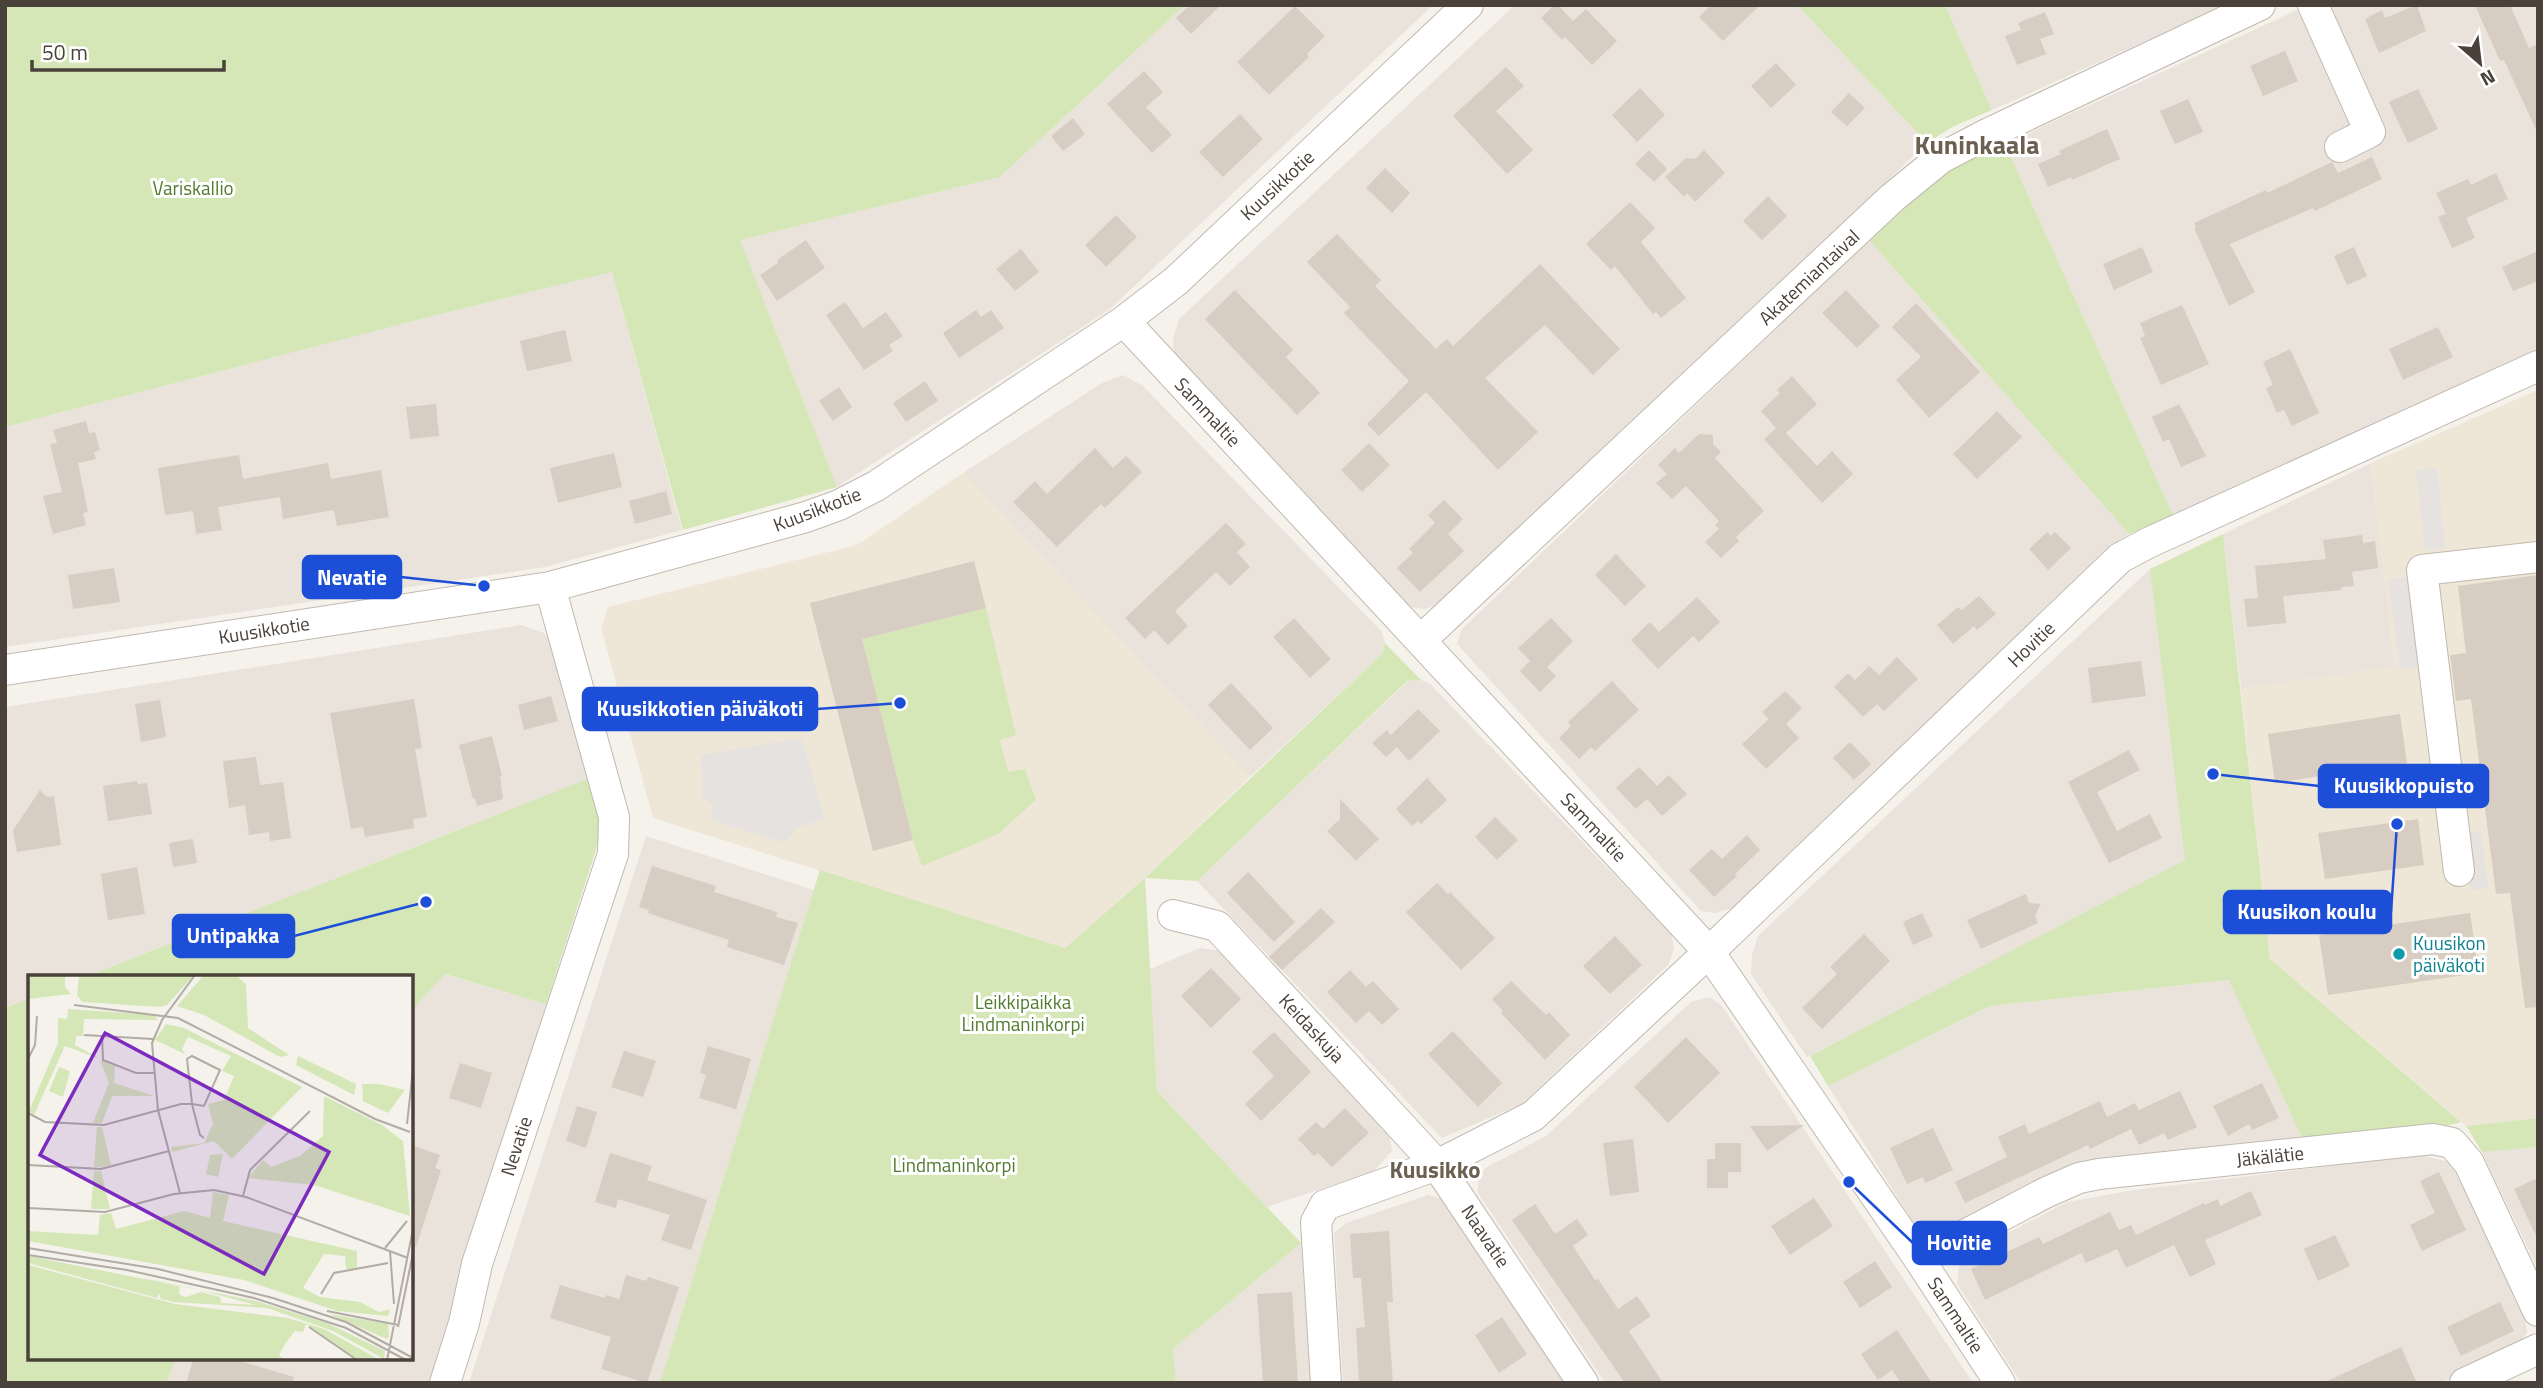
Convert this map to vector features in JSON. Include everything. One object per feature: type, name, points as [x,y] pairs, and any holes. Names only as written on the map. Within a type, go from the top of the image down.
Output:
[{"type":"street","name":"Kuusikkotie","points":[[5,670],[550,587],[750,533],[839,505],[876,486],[1124,321],[1176,281],[1468,5]]},
{"type":"street","name":"Akatemiantaival","points":[[1421,640],[1892,198],[1941,158],[2260,5]]},
{"type":"street","points":[[2313,5],[2370,132],[2340,147]]},
{"type":"street","name":"Sammaltie","points":[[1124,321],[1709,952],[1919,1259],[2000,1383]]},
{"type":"street","name":"Hovitie","points":[[1437,1165],[1533,1116],[1709,952],[2120,558],[2538,367]]},
{"type":"street","points":[[2459,871],[2422,570],[2538,557]]},
{"type":"street","name":"Nevatie","points":[[445,1383],[464,1323],[477,1264],[613,854],[614,817],[550,587]]},
{"type":"street","name":"Keidaskuja","points":[[1173,915],[1217,926],[1437,1165]]},
{"type":"street","name":"Jäkälätie","points":[[1919,1259],[2079,1178],[2433,1139],[2452,1143],[2469,1163],[2538,1311]]},
{"type":"street","points":[[1326,1383],[1316,1222],[1325,1205],[1437,1165]]},
{"type":"street","name":"Naavatie","points":[[1437,1165],[1583,1383]]},
{"type":"street","points":[[2465,1383],[2538,1349]]},
{"type":"shaded area","points":[[1185,5],[1433,5],[1110,309],[837,487],[740,240],[1000,177]]},
{"type":"shaded area","points":[[1515,5],[1797,5],[1927,143],[1440,604],[1425,609],[1409,607],[1174,357],[1173,340],[1179,319]]},
{"type":"shaded area","points":[[1945,5],[2226,5],[1992,110]]},
{"type":"shaded area","points":[[2308,5],[2538,5],[2538,355],[2173,515],[2005,144]]},
{"type":"shaded area","points":[[1869,240],[2129,534],[2108,547],[1733,908],[1715,913],[1701,911],[1457,644],[1462,629]]},
{"type":"shaded area","points":[[612,272],[682,530],[545,567],[5,647],[5,427]]},
{"type":"shaded area","points":[[1123,375],[1143,386],[1382,632],[1385,643],[1382,654],[1250,777],[963,473],[1102,383]]},
{"type":"shaded area","points":[[2538,390],[2538,1118],[2466,1126],[2270,959],[2241,689],[2395,667],[2371,463]]},
{"type":"shaded area","points":[[2371,463],[2395,667],[2241,689],[2223,534]]},
{"type":"shaded area","points":[[2437,468],[2445,548],[2425,550],[2416,470]]},
{"type":"shaded area","points":[[963,473],[1250,777],[1145,878],[1065,948],[653,818],[601,628],[608,607],[857,545]]},
{"type":"shaded area","points":[[2150,569],[2186,860],[1807,1057],[1751,974],[1752,955],[1758,936]]},
{"type":"shaded area","points":[[2409,577],[2420,666],[2400,669],[2388,579]]},
{"type":"shaded area","points":[[521,625],[544,633],[556,650],[590,778],[90,975],[28,975],[28,999],[5,1008],[5,707]]},
{"type":"shaded area","points":[[1421,680],[1430,684],[1671,934],[1674,948],[1669,964],[1522,1104],[1442,1138],[1197,881],[1408,681]]},
{"type":"shaded area","points":[[802,738],[824,818],[796,829],[785,843],[712,820],[712,804],[702,798],[701,755]]},
{"type":"shaded area","points":[[2481,831],[2488,888],[2470,890],[2463,833]]},
{"type":"shaded area","points":[[646,836],[814,890],[660,1383],[469,1383]]},
{"type":"shaded area","points":[[1200,948],[1221,951],[1388,1128],[1392,1151],[1374,1171],[1267,1207],[1157,1091],[1150,969]]},
{"type":"shaded area","points":[[444,974],[546,1004],[429,1383],[166,1383],[175,1360],[413,1360],[413,1009]]},
{"type":"shaded area","points":[[2230,980],[2303,1140],[2135,1155],[1935,1235],[1916,1227],[1828,1086],[1990,1006]]},
{"type":"shaded area","points":[[1710,997],[1722,1006],[1973,1383],[1605,1383],[1478,1193],[1478,1175],[1489,1166],[1546,1136],[1691,1002]]},
{"type":"shaded area","points":[[2538,1147],[2538,1269],[2482,1152]]},
{"type":"shaded area","points":[[2420,1155],[2450,1162],[2524,1307],[2527,1333],[2517,1346],[2441,1383],[2021,1383],[1957,1284],[1959,1266],[1968,1254],[2067,1202],[2134,1190]]},
{"type":"shaded area","points":[[1428,1195],[1440,1198],[1565,1383],[1343,1383],[1334,1233],[1346,1223]]},
{"type":"shaded area","points":[[1301,1243],[1311,1383],[1176,1383],[1173,1349]]},
{"type":"green space","name":"Variskallio","points":[[5,5],[1185,5],[1000,177],[740,240],[837,487],[683,530],[612,272],[5,427]]},
{"type":"green space","points":[[1797,5],[1945,5],[1992,110],[1954,126],[1927,143]]},
{"type":"green space","points":[[2005,144],[2173,515],[2129,534],[1869,240],[1940,177],[1968,159]]},
{"type":"green space","points":[[2223,534],[2270,959],[2461,1122],[2439,1128],[2303,1140],[2229,980],[1990,1006],[1828,1086],[1810,1056],[2185,860],[2150,569]]},
{"type":"green space","points":[[986,608],[1016,735],[1000,740],[1008,772],[1025,769],[1036,800],[998,834],[922,866],[862,639]]},
{"type":"green space","points":[[1385,643],[1421,680],[1407,681],[1197,881],[1145,878],[1382,654]]},
{"type":"green space","points":[[590,778],[602,831],[546,1004],[445,974],[413,1009],[413,975],[90,975]]},
{"type":"green space","name":"Lindmaninkorpi","points":[[820,870],[1065,948],[1145,878],[1157,1091],[1301,1243],[1173,1349],[1176,1383],[660,1383]]},
{"type":"green space","points":[[28,999],[28,1360],[175,1360],[166,1383],[5,1383],[5,1008]]},
{"type":"green space","points":[[2538,1118],[2538,1147],[2482,1152],[2466,1126]]},
{"type":"building","points":[[1190,5],[1221,5],[1191,34],[1176,18]]},
{"type":"building","points":[[1554,5],[1558,5],[1573,21],[1586,9],[1617,41],[1592,65],[1565,37],[1562,40],[1541,18]]},
{"type":"building","points":[[1711,5],[1760,5],[1723,41],[1699,17]]},
{"type":"building","points":[[2417,5],[2426,31],[2379,53],[2365,19],[2382,10],[2385,18]]},
{"type":"building","points":[[2475,5],[2510,5],[2529,48],[2538,44],[2538,134],[2504,60],[2500,61]]},
{"type":"building","points":[[1295,6],[1325,36],[1307,54],[1309,57],[1269,95],[1237,62]]},
{"type":"building","points":[[2045,12],[2054,34],[2040,39],[2046,54],[2017,65],[2005,36],[2021,30],[2018,23]]},
{"type":"building","points":[[2285,51],[2298,81],[2263,96],[2250,66]]},
{"type":"building","points":[[1776,63],[1796,85],[1771,108],[1751,86]]},
{"type":"building","points":[[1506,67],[1524,86],[1496,111],[1533,150],[1507,174],[1453,116]]},
{"type":"building","points":[[1144,71],[1163,92],[1146,107],[1172,135],[1152,153],[1107,104]]},
{"type":"building","points":[[1640,88],[1665,115],[1637,142],[1612,115]]},
{"type":"building","points":[[2418,89],[2438,129],[2408,143],[2389,102]]},
{"type":"building","points":[[1849,93],[1865,108],[1847,126],[1831,112]]},
{"type":"building","points":[[2188,99],[2203,132],[2175,144],[2160,111]]},
{"type":"building","points":[[1240,114],[1263,139],[1223,177],[1199,152]]},
{"type":"building","points":[[1073,118],[1085,134],[1063,151],[1051,136]]},
{"type":"building","points":[[2107,129],[2120,159],[2072,180],[2071,177],[2048,187],[2038,164]]},
{"type":"building","points":[[1649,150],[1667,169],[1654,182],[1635,164]]},
{"type":"building","points":[[1704,150],[1725,173],[1695,202],[1687,193],[1684,197],[1665,177],[1686,158],[1695,159]]},
{"type":"building","points":[[2372,157],[2382,179],[2315,211],[2313,208],[2230,244],[2255,292],[2229,306],[2194,223],[2332,162],[2338,173]]},
{"type":"building","points":[[1385,168],[1410,193],[1392,213],[1366,188]]},
{"type":"building","points":[[2496,173],[2508,199],[2466,218],[2475,238],[2452,248],[2438,217],[2446,214],[2436,193],[2468,179],[2471,185]]},
{"type":"building","points":[[1768,196],[1787,216],[1762,240],[1743,221]]},
{"type":"building","points":[[1630,202],[1655,228],[1641,242],[1686,298],[1661,318],[1656,312],[1653,314],[1615,266],[1611,270],[1586,244]]},
{"type":"building","points":[[1116,215],[1137,237],[1106,267],[1085,245]]},
{"type":"building","points":[[1337,234],[1381,280],[1375,286],[1436,349],[1447,339],[1453,346],[1540,264],[1620,349],[1593,375],[1545,325],[1485,378],[1538,432],[1498,470],[1426,392],[1379,436],[1367,424],[1409,381],[1344,313],[1350,307],[1307,262]]},
{"type":"building","points":[[806,240],[825,268],[777,301],[760,275]]},
{"type":"building","points":[[2142,247],[2153,272],[2114,290],[2103,264]]},
{"type":"building","points":[[2354,247],[2367,276],[2347,285],[2334,256]]},
{"type":"building","points":[[1021,249],[1039,272],[1015,291],[996,269]]},
{"type":"building","points":[[2538,251],[2538,281],[2513,291],[2502,267]]},
{"type":"building","points":[[1235,290],[1293,350],[1286,357],[1320,393],[1297,415],[1205,319]]},
{"type":"building","points":[[1846,290],[1880,326],[1857,348],[1822,313]]},
{"type":"building","points":[[845,302],[863,328],[886,312],[903,336],[889,345],[893,351],[864,370],[826,315]]},
{"type":"building","points":[[1916,303],[1980,372],[1929,418],[1896,380],[1921,357],[1892,327]]},
{"type":"building","points":[[2182,305],[2209,364],[2161,385],[2140,338],[2145,336],[2140,323]]},
{"type":"building","points":[[976,310],[981,317],[991,310],[1004,328],[959,358],[943,333]]},
{"type":"building","points":[[2438,327],[2453,357],[2403,380],[2389,349]]},
{"type":"building","points":[[565,330],[572,361],[527,371],[520,341]]},
{"type":"building","points":[[2290,349],[2319,413],[2292,426],[2284,410],[2277,413],[2266,388],[2273,385],[2263,362]]},
{"type":"building","points":[[1792,376],[1817,404],[1786,433],[1817,466],[1832,451],[1853,474],[1822,503],[1764,439],[1776,428],[1761,411],[1780,393],[1777,390]]},
{"type":"building","points":[[925,381],[938,401],[906,422],[893,403]]},
{"type":"building","points":[[839,387],[852,407],[833,421],[819,401]]},
{"type":"building","points":[[436,404],[439,436],[410,439],[406,407]]},
{"type":"building","points":[[2179,404],[2206,456],[2181,467],[2169,439],[2163,442],[2152,417]]},
{"type":"building","points":[[1997,411],[2022,437],[1977,479],[1953,454]]},
{"type":"building","points":[[86,421],[89,433],[95,432],[100,450],[94,452],[96,459],[78,463],[88,512],[83,513],[86,525],[53,534],[43,496],[62,492],[50,444],[57,443],[53,430]]},
{"type":"building","points":[[1699,434],[1713,435],[1713,444],[1721,452],[1715,458],[1764,511],[1736,537],[1739,541],[1721,558],[1705,542],[1719,529],[1715,525],[1719,521],[1686,486],[1672,499],[1656,483],[1667,474],[1658,465],[1675,448],[1679,453]]},
{"type":"building","points":[[1369,443],[1390,465],[1362,492],[1341,470]]},
{"type":"building","points":[[1095,448],[1113,468],[1126,456],[1142,472],[1105,508],[1101,504],[1057,547],[1013,502],[1035,481],[1047,494]]},
{"type":"building","points":[[614,453],[622,487],[558,503],[550,468]]},
{"type":"building","points":[[239,455],[243,479],[328,463],[331,479],[381,470],[389,517],[337,526],[334,510],[283,519],[280,497],[218,507],[222,530],[196,534],[193,511],[165,515],[158,468]]},
{"type":"building","points":[[666,491],[672,514],[635,524],[629,501]]},
{"type":"building","points":[[1444,500],[1463,519],[1448,534],[1464,551],[1420,592],[1397,568],[1413,553],[1409,549],[1435,523],[1428,515]]},
{"type":"building","points":[[1226,523],[1246,544],[1237,552],[1250,567],[1230,586],[1216,572],[1175,611],[1188,626],[1168,645],[1154,630],[1145,639],[1125,618]]},
{"type":"building","points":[[2047,532],[2051,536],[2055,532],[2071,548],[2048,570],[2029,549]]},
{"type":"building","points":[[2362,535],[2363,543],[2375,541],[2378,568],[2352,572],[2354,586],[2341,587],[2341,590],[2283,596],[2286,623],[2247,627],[2244,599],[2258,598],[2255,566],[2326,559],[2323,540]]},
{"type":"building","points":[[1616,554],[1646,586],[1625,606],[1595,575]]},
{"type":"building","points":[[974,561],[986,608],[862,639],[913,840],[873,851],[810,603]]},
{"type":"building","points":[[114,568],[120,602],[73,609],[68,575]]},
{"type":"building","points":[[2538,575],[2538,1007],[2525,1008],[2510,893],[2496,894],[2471,699],[2456,701],[2450,655],[2466,653],[2458,586]]},
{"type":"building","points":[[1979,596],[1996,614],[1977,630],[1974,626],[1953,644],[1937,625],[1958,607],[1962,610]]},
{"type":"building","points":[[1697,597],[1720,622],[1699,642],[1693,636],[1658,669],[1631,640],[1650,622],[1659,632]]},
{"type":"building","points":[[1294,618],[1331,659],[1310,678],[1273,637]]},
{"type":"building","points":[[1551,618],[1573,641],[1547,667],[1556,676],[1540,692],[1520,671],[1530,661],[1518,648]]},
{"type":"building","points":[[1897,657],[1918,679],[1884,711],[1877,704],[1863,717],[1834,687],[1848,673],[1855,680],[1869,666],[1879,675]]},
{"type":"building","points":[[2141,661],[2146,696],[2092,703],[2088,668]]},
{"type":"building","points":[[1612,681],[1639,710],[1595,751],[1591,747],[1579,759],[1559,738],[1571,726],[1568,722]]},
{"type":"building","points":[[1231,683],[1273,728],[1250,750],[1208,705]]},
{"type":"building","points":[[1785,691],[1802,708],[1786,724],[1799,738],[1766,769],[1742,744],[1769,719],[1762,712]]},
{"type":"building","points":[[551,696],[558,721],[524,730],[518,705]]},
{"type":"building","points":[[414,699],[422,748],[415,749],[427,817],[413,819],[414,828],[365,837],[363,827],[351,829],[330,713]]},
{"type":"building","points":[[160,700],[166,737],[141,742],[135,704]]},
{"type":"building","points":[[1418,709],[1440,731],[1409,761],[1397,747],[1386,757],[1372,743],[1387,730],[1391,735]]},
{"type":"building","points":[[2400,714],[2407,763],[2275,783],[2268,734]]},
{"type":"building","points":[[492,736],[502,776],[503,799],[477,806],[459,745]]},
{"type":"building","points":[[1850,742],[1871,764],[1854,780],[1833,758]]},
{"type":"building","points":[[2129,750],[2140,770],[2097,792],[2117,831],[2150,814],[2162,838],[2109,863],[2068,782]]},
{"type":"building","points":[[256,757],[260,785],[283,782],[291,838],[270,841],[269,832],[249,835],[245,805],[229,808],[223,761]]},
{"type":"building","points":[[1639,767],[1657,786],[1669,775],[1687,794],[1662,816],[1647,799],[1636,809],[1616,788]]},
{"type":"building","points":[[1427,778],[1447,800],[1421,824],[1418,821],[1412,826],[1396,809]]},
{"type":"building","points":[[137,781],[138,784],[147,783],[152,814],[108,821],[103,786]]},
{"type":"building","points":[[40,790],[47,797],[54,796],[61,845],[17,852],[13,830]]},
{"type":"building","points":[[1340,799],[1379,839],[1356,861],[1327,831],[1340,819]]},
{"type":"building","points":[[1495,817],[1518,840],[1497,860],[1475,837]]},
{"type":"building","points":[[2418,819],[2424,865],[2325,879],[2318,833]]},
{"type":"building","points":[[1747,835],[1760,850],[1714,897],[1689,870],[1712,849],[1722,859]]},
{"type":"building","points":[[193,839],[197,863],[173,867],[169,843]]},
{"type":"building","points":[[652,866],[716,886],[714,892],[777,912],[776,917],[798,923],[784,965],[727,947],[729,940],[648,913],[649,910],[639,907]]},
{"type":"building","points":[[137,867],[145,914],[108,920],[101,874]]},
{"type":"building","points":[[1248,872],[1295,922],[1274,942],[1227,893]]},
{"type":"building","points":[[1437,883],[1448,894],[1450,892],[1495,938],[1461,970],[1406,912]]},
{"type":"building","points":[[2026,894],[2029,903],[2041,904],[2035,915],[2038,923],[1981,949],[1967,920]]},
{"type":"building","points":[[1321,908],[1335,922],[1282,970],[1269,957]]},
{"type":"building","points":[[1922,913],[1933,936],[1913,945],[1903,922]]},
{"type":"building","name":"Kuusikon päiväkoti","points":[[2470,913],[2479,973],[2328,995],[2319,935]]},
{"type":"building","points":[[1864,934],[1890,961],[1822,1029],[1802,1008],[1837,974],[1830,967]]},
{"type":"building","points":[[1615,936],[1642,965],[1610,994],[1583,966]]},
{"type":"building","points":[[1211,968],[1241,999],[1211,1028],[1181,996]]},
{"type":"building","points":[[1350,970],[1366,987],[1373,981],[1399,1009],[1382,1025],[1369,1011],[1356,1023],[1327,992]]},
{"type":"building","points":[[1511,981],[1546,1015],[1549,1012],[1570,1035],[1545,1060],[1501,1013],[1503,1011],[1492,999]]},
{"type":"building","points":[[1453,1031],[1502,1083],[1478,1107],[1428,1054]]},
{"type":"building","points":[[1274,1032],[1311,1072],[1261,1121],[1245,1104],[1274,1076],[1252,1052]]},
{"type":"building","points":[[1686,1037],[1720,1073],[1668,1123],[1634,1087]]},
{"type":"building","points":[[708,1046],[751,1059],[736,1109],[699,1098],[706,1075],[700,1073]]},
{"type":"building","points":[[624,1051],[656,1061],[643,1097],[611,1087]]},
{"type":"building","points":[[460,1063],[492,1073],[481,1108],[449,1098]]},
{"type":"building","points":[[2262,1083],[2279,1118],[2252,1130],[2249,1124],[2228,1136],[2213,1106]]},
{"type":"building","points":[[2180,1091],[2197,1127],[2168,1140],[2164,1133],[2139,1145],[2131,1129],[2090,1149],[2088,1145],[1965,1203],[1955,1182],[2007,1157],[1998,1137],[2025,1124],[2029,1134],[2100,1101],[2107,1117],[2135,1103],[2139,1110]]},
{"type":"building","points":[[577,1106],[597,1112],[586,1148],[566,1141]]},
{"type":"building","points":[[1345,1108],[1369,1133],[1332,1167],[1318,1153],[1314,1156],[1298,1139],[1316,1122],[1323,1129]]},
{"type":"building","points":[[1804,1125],[1767,1151],[1750,1126]]},
{"type":"building","points":[[1933,1128],[1953,1170],[1925,1183],[1923,1177],[1907,1184],[1890,1148]]},
{"type":"building","points":[[1633,1139],[1639,1192],[1610,1196],[1603,1143]]},
{"type":"building","points":[[1715,1143],[1741,1143],[1741,1172],[1728,1172],[1728,1188],[1707,1188],[1707,1159],[1715,1159]]},
{"type":"building","points":[[413,1146],[440,1155],[435,1168],[441,1170],[416,1247],[413,1247]]},
{"type":"building","points":[[610,1153],[652,1166],[647,1180],[707,1200],[691,1250],[661,1240],[670,1215],[618,1199],[616,1208],[595,1202]]},
{"type":"building","points":[[2439,1172],[2466,1230],[2422,1251],[2410,1225],[2435,1213],[2420,1181]]},
{"type":"building","points":[[2538,1178],[2538,1240],[2514,1189]]},
{"type":"building","points":[[2251,1191],[2262,1215],[2205,1240],[2216,1264],[2190,1277],[2174,1245],[2126,1268],[2117,1249],[2086,1263],[2081,1253],[1985,1300],[1971,1269],[2039,1237],[2043,1244],[2110,1212],[2119,1230],[2131,1225],[2136,1235],[2204,1203],[2205,1205],[2218,1199],[2220,1206]]},
{"type":"building","points":[[1814,1198],[1833,1226],[1790,1255],[1771,1226]]},
{"type":"building","points":[[1535,1204],[1555,1234],[1577,1219],[1588,1235],[1573,1246],[1618,1309],[1637,1296],[1651,1316],[1629,1331],[1663,1383],[1625,1383],[1512,1220]]},
{"type":"building","points":[[1389,1231],[1393,1302],[1387,1302],[1393,1383],[1359,1383],[1356,1328],[1365,1327],[1361,1278],[1353,1278],[1350,1234]]},
{"type":"building","points":[[2335,1235],[2350,1266],[2318,1281],[2304,1249]]},
{"type":"building","points":[[1875,1261],[1892,1287],[1860,1308],[1843,1282]]},
{"type":"building","points":[[626,1275],[646,1281],[648,1277],[679,1287],[647,1383],[601,1369],[611,1337],[550,1318],[560,1285],[605,1298],[606,1295],[619,1299]]},
{"type":"building","points":[[1292,1292],[1298,1383],[1263,1383],[1257,1294]]},
{"type":"building","points":[[2500,1302],[2514,1331],[2461,1356],[2447,1327]]},
{"type":"building","points":[[1502,1317],[1527,1354],[1499,1373],[1475,1335]]},
{"type":"building","points":[[1897,1330],[1932,1383],[1901,1383],[1892,1370],[1878,1380],[1861,1354]]},
{"type":"building","points":[[2401,1347],[2417,1383],[2323,1383]]},
{"type":"building","points":[[193,1360],[237,1360],[294,1377],[293,1383],[186,1383]]},
{"type":"place","name":"Nevatie","points":[[484,586]]},
{"type":"place","name":"Kuusikkotien päiväkoti","points":[[900,703]]},
{"type":"place","name":"Kuusikkopuisto","points":[[2213,774]]},
{"type":"place","name":"Kuusikon koulu","points":[[2397,824]]},
{"type":"place","name":"Untipakka","points":[[426,902]]},
{"type":"place","name":"Kuusikon päiväkoti","points":[[2399,954]]},
{"type":"place","name":"Hovitie","points":[[1849,1182]]},
{"type":"district","name":"Kuninkaala","points":[[1977,145]]},
{"type":"district","name":"Kuusikko","points":[[1435,1170]]},
{"type":"park label","name":"Leikkipaikka Lindmaninkorpi","points":[[1023,1013]]}]
